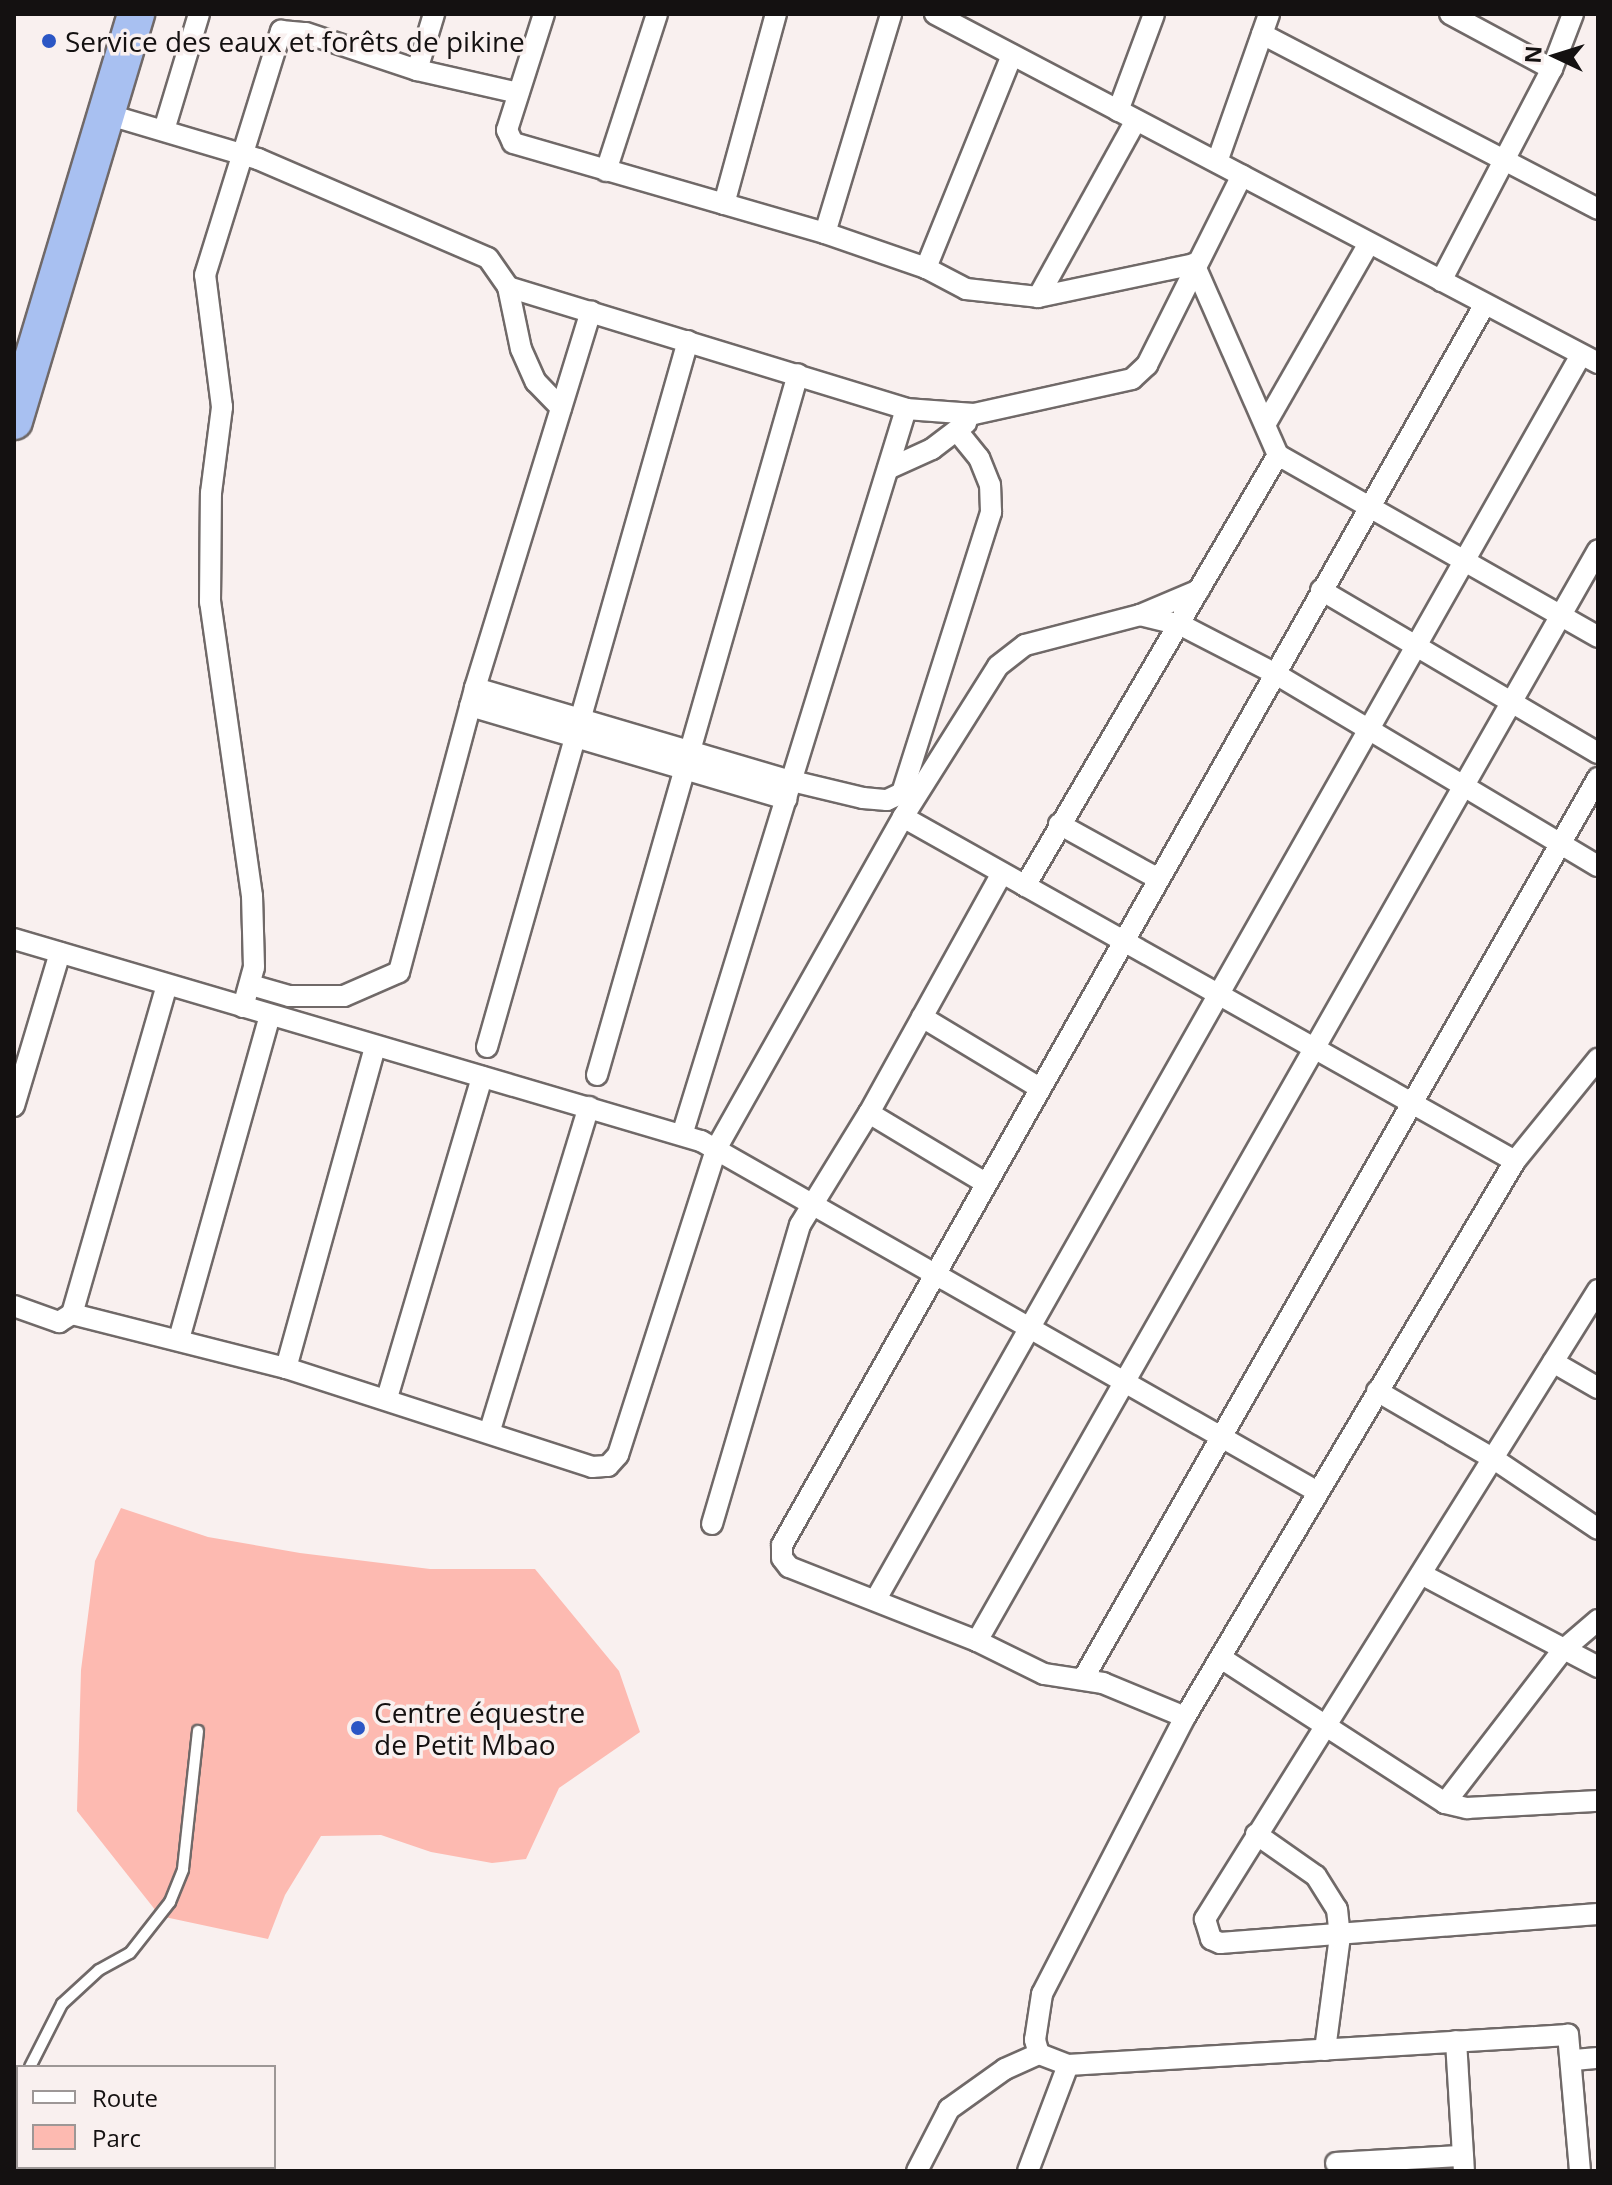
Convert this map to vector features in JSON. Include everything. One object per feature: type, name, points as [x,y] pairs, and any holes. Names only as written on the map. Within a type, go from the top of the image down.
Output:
[{"type":"highway","points":[[14,339],[113,14]]},
{"type":"highway","points":[[14,421],[136,14]]},
{"type":"street","points":[[164,130],[199,14]]},
{"type":"street","points":[[417,70],[434,14]]},
{"type":"street","points":[[544,14],[507,130],[513,143],[825,233],[926,268],[966,289],[1038,297],[1194,264]]},
{"type":"street","points":[[606,171],[657,14]]},
{"type":"street","points":[[724,204],[776,14]]},
{"type":"street","points":[[825,233],[891,14]]},
{"type":"street","points":[[876,1599],[1464,561],[1590,359],[935,14]]},
{"type":"street","points":[[1038,297],[1127,115],[1154,14]]},
{"type":"street","points":[[1217,162],[1269,14]]},
{"type":"street","points":[[1450,14],[1552,69]]},
{"type":"street","points":[[1441,281],[1552,69],[1573,14]]},
{"type":"street","points":[[243,1007],[251,985],[247,834],[210,602],[211,493],[222,407],[203,289],[241,154],[277,36],[309,23],[417,70],[518,93]]},
{"type":"street","points":[[1262,34],[1598,209]]},
{"type":"street","points":[[926,268],[1012,55]]},
{"type":"street","points":[[106,114],[241,154],[488,258],[508,287],[521,349],[536,382],[561,408]]},
{"type":"street","points":[[508,287],[906,409],[974,414],[1132,379],[1147,365],[1194,264],[1242,175]]},
{"type":"street","points":[[1266,423],[1369,243]]},
{"type":"street","points":[[1194,264],[1278,455],[1598,637]]},
{"type":"street","points":[[1185,1717],[1129,1691],[1083,1679],[1044,1674],[977,1641],[789,1567],[782,1558],[782,1545],[933,1272],[1485,304]]},
{"type":"street","points":[[251,985],[289,996],[344,996],[399,972],[473,697],[591,311]]},
{"type":"street","points":[[487,1047],[688,341]]},
{"type":"street","points":[[597,1075],[798,374]]},
{"type":"street","points":[[682,1135],[906,409]]},
{"type":"street","points":[[888,469],[958,432],[974,414]]},
{"type":"street","points":[[473,697],[789,790],[887,800],[902,793],[910,778],[991,512],[990,485],[979,458],[958,432]]},
{"type":"street","points":[[1025,886],[1059,824],[1181,625],[1278,455]]},
{"type":"street","points":[[977,1641],[1598,550]]},
{"type":"street","points":[[72,1314],[286,1368],[490,1430],[592,1467],[608,1466],[618,1455],[716,1149],[903,817],[1010,655],[1025,645],[1140,615],[1199,590]]},
{"type":"street","points":[[1321,590],[1598,753]]},
{"type":"street","points":[[1140,615],[1181,625],[1274,673],[1598,866]]},
{"type":"street","points":[[1083,1679],[1598,778]]},
{"type":"street","points":[[903,817],[1515,1161]]},
{"type":"street","points":[[1059,824],[1157,878]]},
{"type":"street","points":[[712,1524],[790,1248],[1002,873]]},
{"type":"street","points":[[14,939],[375,1047],[589,1107],[682,1135],[716,1149],[1316,1491]]},
{"type":"street","points":[[14,1106],[60,953]]},
{"type":"street","points":[[14,1306],[59,1322],[72,1314],[167,985]]},
{"type":"street","points":[[179,1339],[270,1016]]},
{"type":"street","points":[[922,1017],[1038,1087]]},
{"type":"street","points":[[286,1368],[375,1047]]},
{"type":"street","points":[[1580,2171],[1574,2060],[1568,2035],[1068,2065],[1051,2063],[1039,2054],[1036,2018],[1042,1994],[1185,1717],[1316,1491],[1515,1161],[1578,1088],[1598,1059]]},
{"type":"street","points":[[387,1398],[482,1077]]},
{"type":"street","points":[[1578,1088],[1598,1095]]},
{"type":"street","points":[[490,1430],[589,1107]]},
{"type":"street","points":[[869,1113],[984,1182]]},
{"type":"street","points":[[1598,1290],[1205,1919],[1211,1939],[1220,1943],[1598,1914]]},
{"type":"street","points":[[1553,1362],[1598,1388]]},
{"type":"street","points":[[1377,1391],[1494,1459],[1598,1529]]},
{"type":"street","points":[[1421,1574],[1598,1667]]},
{"type":"street","points":[[1445,1803],[1563,1650],[1598,1620]]},
{"type":"street","points":[[1221,1658],[1326,1722],[1445,1803],[1467,1808],[1598,1801]]},
{"type":"street","points":[[1256,1834],[1323,1883],[1337,1909],[1340,1936],[1325,2050]]},
{"type":"street","points":[[1336,2163],[1464,2164],[1456,2041]]},
{"type":"street","points":[[917,2171],[949,2109],[1005,2069],[1039,2054]]},
{"type":"street","points":[[1574,2060],[1598,2058]]},
{"type":"street","points":[[1028,2171],[1068,2065]]},
{"type":"street","points":[[1589,2171],[1598,2170]]},
{"type":"lane","points":[[31,2065],[62,2004],[99,1970],[130,1953],[170,1902],[183,1869],[198,1731]]},
{"type":"green space","name":"Centre équestre de Petit Mbao","points":[[121,1508],[208,1537],[300,1553],[430,1569],[535,1569],[619,1671],[640,1732],[559,1788],[526,1859],[492,1863],[431,1852],[381,1835],[321,1836],[285,1895],[268,1939],[160,1916],[77,1811],[81,1670],[95,1561]]},
{"type":"place","name":"Service des eaux et forêts de pikine","points":[[49,41]]},
{"type":"place","name":"Centre équestre de Petit Mbao","points":[[358,1728]]}]
